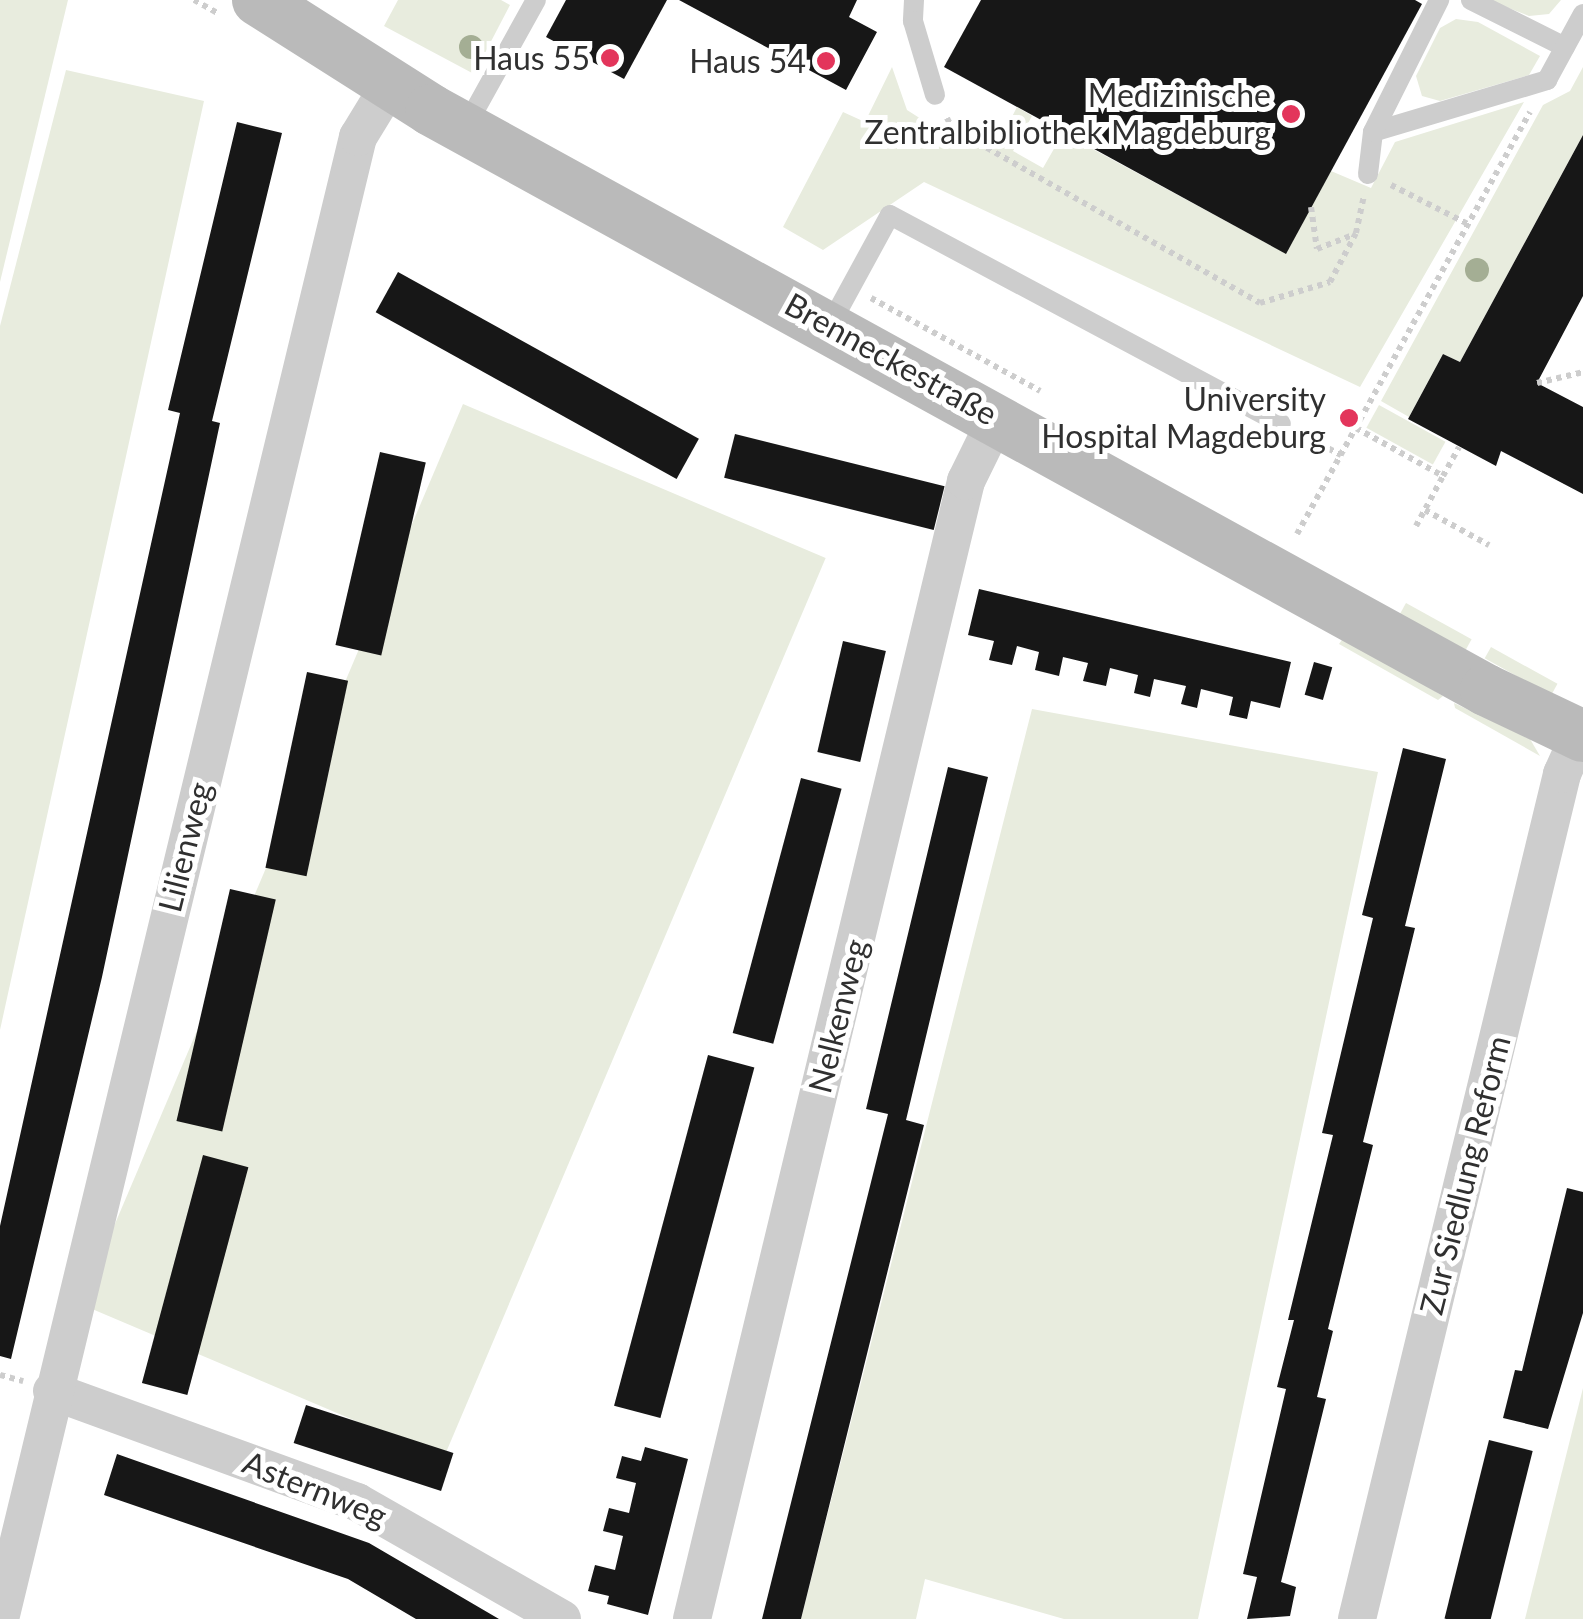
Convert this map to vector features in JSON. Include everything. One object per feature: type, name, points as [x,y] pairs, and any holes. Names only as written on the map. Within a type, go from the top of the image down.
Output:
[{"type":"street","name":"Brenneckestraße","points":[[258,0],[465,128],[830,325],[1486,690],[1582,735]]},
{"type":"street","name":"Lilienweg","points":[[0,1619],[358,137],[390,83]]},
{"type":"street","name":"Nelkenweg","points":[[692,1619],[966,481],[997,418]]},
{"type":"street","name":"Zur Siedlung Reform","points":[[1357,1619],[1562,774],[1582,735]]},
{"type":"street","name":"Asternweg","points":[[52,1391],[357,1502],[562,1619]]},
{"type":"lane","points":[[465,128],[536,0]]},
{"type":"lane","points":[[914,0],[913,20],[935,94]]},
{"type":"lane","points":[[1368,174],[1373,132],[1439,0]]},
{"type":"lane","points":[[1471,0],[1565,47]]},
{"type":"lane","points":[[1373,132],[1547,80],[1583,14]]},
{"type":"lane","points":[[830,325],[890,215],[1281,424]]},
{"type":"path","points":[[1297,534],[1547,80]]},
{"type":"path","points":[[935,94],[952,128],[1260,303],[1330,282],[1356,233],[1368,174],[1468,224]]},
{"type":"path","points":[[1311,207],[1318,250],[1356,233]]},
{"type":"path","points":[[1537,383],[1583,372]]},
{"type":"path","points":[[1281,424],[1340,456]]},
{"type":"path","points":[[1356,428],[1443,476]]},
{"type":"path","points":[[1416,526],[1459,446]]},
{"type":"path","points":[[1425,510],[1490,545]]},
{"type":"shaded area","points":[[0,0],[68,0],[0,282]]},
{"type":"shaded area","points":[[398,0],[501,0],[510,5],[474,74],[384,26]]},
{"type":"shaded area","points":[[1488,0],[1561,0],[1549,14],[1529,16]]},
{"type":"shaded area","points":[[1456,19],[1478,22],[1540,56],[1529,75],[1440,101],[1422,96],[1416,76],[1440,28]]},
{"type":"shaded area","points":[[892,67],[907,110],[962,145],[999,142],[1017,107],[1032,116],[1013,151],[1043,168],[1063,133],[1285,253],[1331,171],[1371,188],[1395,142],[1524,102],[1360,387],[924,182],[823,250],[783,227],[843,112],[865,122]]},
{"type":"shaded area","points":[[1583,67],[1583,135],[1460,362],[1443,354],[1409,417],[1381,401],[1543,105],[1570,91]]},
{"type":"shaded area","points":[[66,70],[204,101],[0,1030],[0,326]]},
{"type":"shaded area","points":[[463,404],[826,558],[444,1458],[81,1304]]},
{"type":"shaded area","points":[[1379,405],[1445,442],[1433,465],[1366,428]]},
{"type":"shaded area","points":[[1406,603],[1472,639],[1465,652],[1399,615]]},
{"type":"shaded area","points":[[1344,637],[1443,696],[1438,700],[1339,644]]},
{"type":"shaded area","points":[[1491,647],[1557,684],[1551,695],[1485,658]]},
{"type":"shaded area","points":[[1454,703],[1530,739],[1540,756],[1455,708]]},
{"type":"shaded area","points":[[1032,709],[1378,772],[1198,1619],[1064,1619],[925,1579],[916,1619],[801,1619]]},
{"type":"shaded area","points":[[1583,1388],[1583,1619],[1525,1619]]},
{"type":"building","name":"Haus 55","points":[[566,0],[667,0],[624,79],[546,37]]},
{"type":"building","name":"Haus 54","points":[[679,0],[857,0],[849,17],[877,32],[846,90]]},
{"type":"building","points":[[981,0],[1415,0],[1422,4],[1286,254],[944,67]]},
{"type":"building","points":[[237,122],[282,133],[212,421],[220,423],[102,977],[11,1359],[0,1356],[0,1226],[180,413],[168,410]]},
{"type":"building","points":[[1583,135],[1583,296],[1537,383],[1583,407],[1583,494],[1501,451],[1496,466],[1408,419],[1443,354],[1460,362]]},
{"type":"building","points":[[398,272],[699,439],[677,479],[376,312]]},
{"type":"building","points":[[735,434],[945,486],[934,530],[724,478]]},
{"type":"building","points":[[380,452],[426,463],[381,655],[335,645]]},
{"type":"building","points":[[979,589],[1291,662],[1280,708],[1251,701],[1247,719],[1229,715],[1233,697],[1201,689],[1197,708],[1181,704],[1186,686],[1154,679],[1150,697],[1134,693],[1138,675],[1110,668],[1106,686],[1083,681],[1088,663],[1063,657],[1059,676],[1035,670],[1039,652],[1017,646],[1012,665],[989,660],[994,641],[968,635]]},
{"type":"building","points":[[843,641],[886,651],[860,762],[817,752]]},
{"type":"building","points":[[1314,662],[1332,667],[1323,700],[1305,695]]},
{"type":"building","points":[[307,672],[348,681],[306,876],[265,868]]},
{"type":"building","points":[[1403,748],[1446,759],[1405,926],[1415,928],[1363,1142],[1373,1145],[1328,1329],[1333,1331],[1317,1397],[1326,1399],[1281,1582],[1296,1587],[1290,1616],[1247,1619],[1257,1577],[1243,1574],[1286,1389],[1277,1387],[1294,1320],[1288,1320],[1333,1135],[1322,1133],[1373,918],[1362,915]]},
{"type":"building","points":[[948,767],[988,777],[906,1120],[924,1125],[801,1619],[762,1619],[888,1114],[866,1109]]},
{"type":"building","points":[[801,778],[842,789],[773,1044],[733,1033]]},
{"type":"building","points":[[230,889],[276,900],[222,1131],[176,1121]]},
{"type":"building","points":[[708,1055],[754,1067],[660,1418],[614,1406]]},
{"type":"building","points":[[203,1155],[248,1167],[187,1395],[142,1383]]},
{"type":"building","points":[[1567,1188],[1583,1192],[1583,1313],[1548,1429],[1503,1418],[1515,1370],[1522,1371]]},
{"type":"building","points":[[306,1405],[453,1453],[441,1491],[294,1443]]},
{"type":"building","points":[[1489,1440],[1533,1451],[1491,1619],[1444,1619]]},
{"type":"building","points":[[645,1447],[688,1459],[648,1615],[607,1604],[609,1596],[588,1591],[595,1565],[615,1570],[623,1536],[603,1531],[609,1508],[629,1513],[636,1483],[616,1478],[622,1456],[641,1461]]},
{"type":"building","points":[[117,1454],[369,1543],[499,1619],[416,1619],[348,1579],[104,1495]]},
{"type":"place","name":"Haus 55","points":[[610,58]]},
{"type":"place","name":"Haus 54","points":[[826,61]]},
{"type":"place","name":"Medizinische Zentralbibliothek Magdeburg","points":[[1291,114]]},
{"type":"place","name":"University Hospital Magdeburg","points":[[1349,418]]}]
